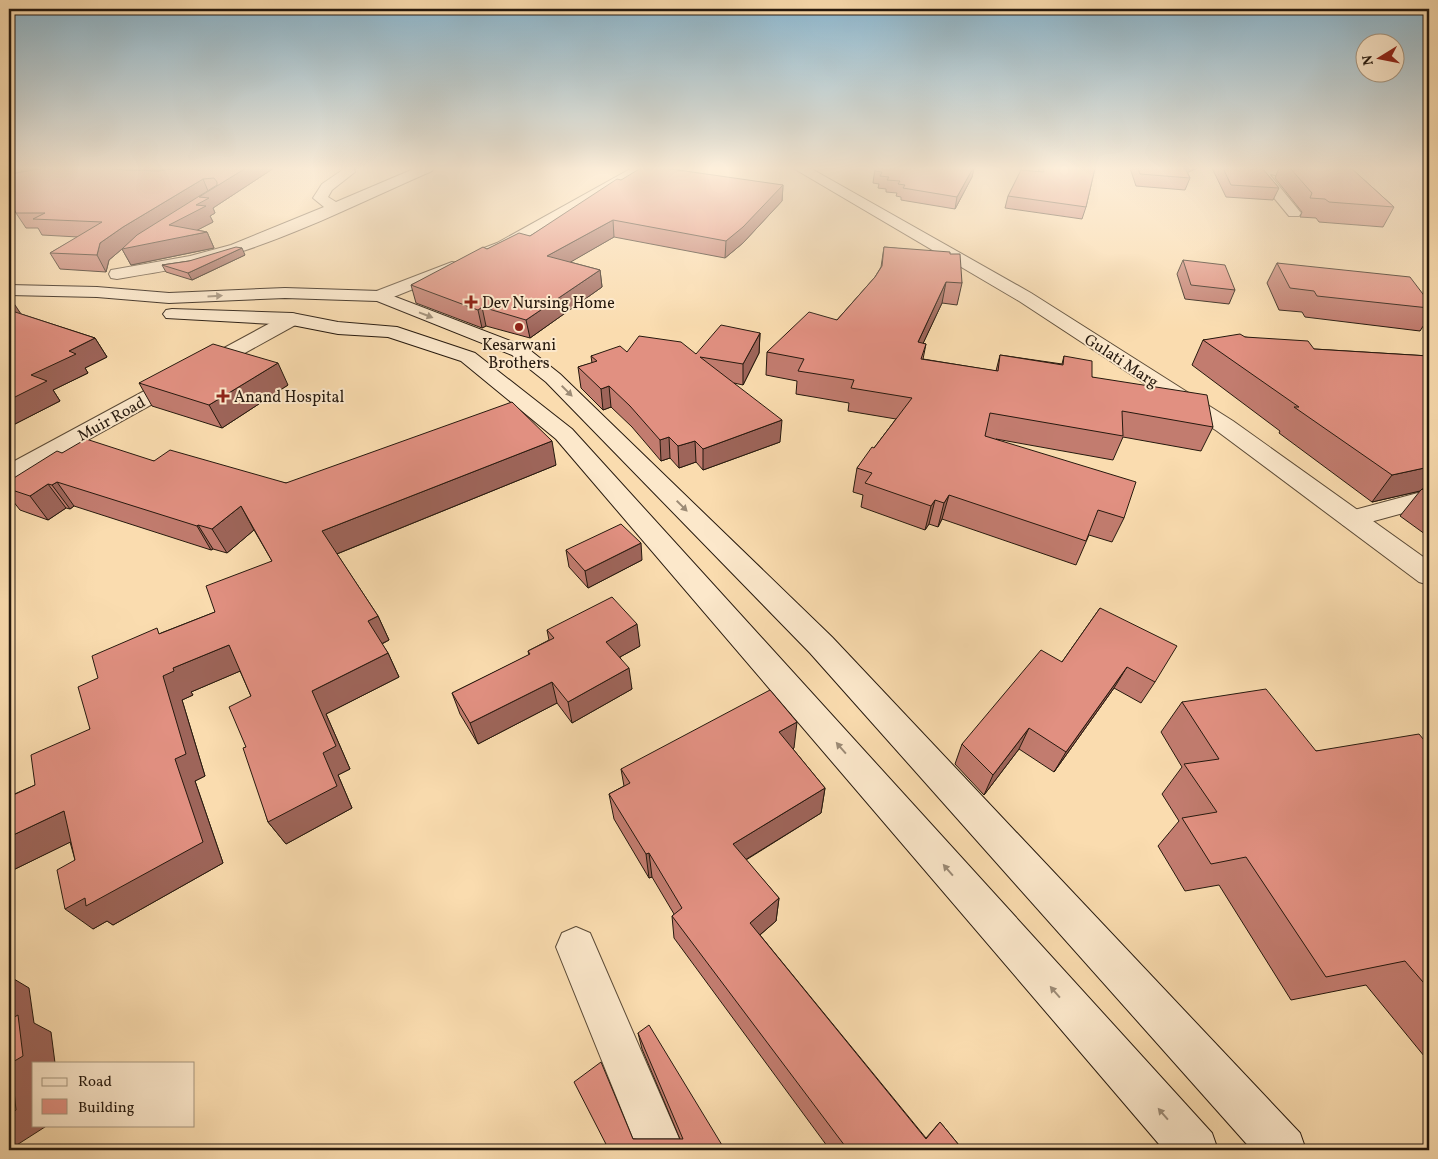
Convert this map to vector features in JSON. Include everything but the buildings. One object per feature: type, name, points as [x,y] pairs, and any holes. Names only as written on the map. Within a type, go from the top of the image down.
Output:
[{"type":"street","points":[[9,290],[107,283],[237,248],[301,222]]},
{"type":"street","points":[[386,299],[503,246],[546,222]]},
{"type":"street","name":"Gulati Marg","points":[[894,222],[1025,297],[1225,426],[1429,575]]},
{"type":"street","points":[[107,283],[116,265],[124,259]]},
{"type":"street","points":[[107,283],[169,298],[308,294],[386,299],[519,351],[553,378],[821,644],[1283,1150]]},
{"type":"street","name":"Muir Road","points":[[9,474],[279,319],[284,298],[308,294]]},
{"type":"street","points":[[364,330],[389,323],[386,299]]},
{"type":"street","points":[[9,307],[279,319],[338,328],[390,332],[468,357],[564,434],[1195,1150]]},
{"type":"street","points":[[1352,519],[1429,498]]},
{"type":"street","points":[[576,947],[661,1150]]},
{"type":"place","name":"Dev Nursing Home","points":[[471,302]]},
{"type":"place","name":"Kesarwani Brothers","points":[[519,327]]},
{"type":"place","name":"Anand Hospital","points":[[223,396]]}]
